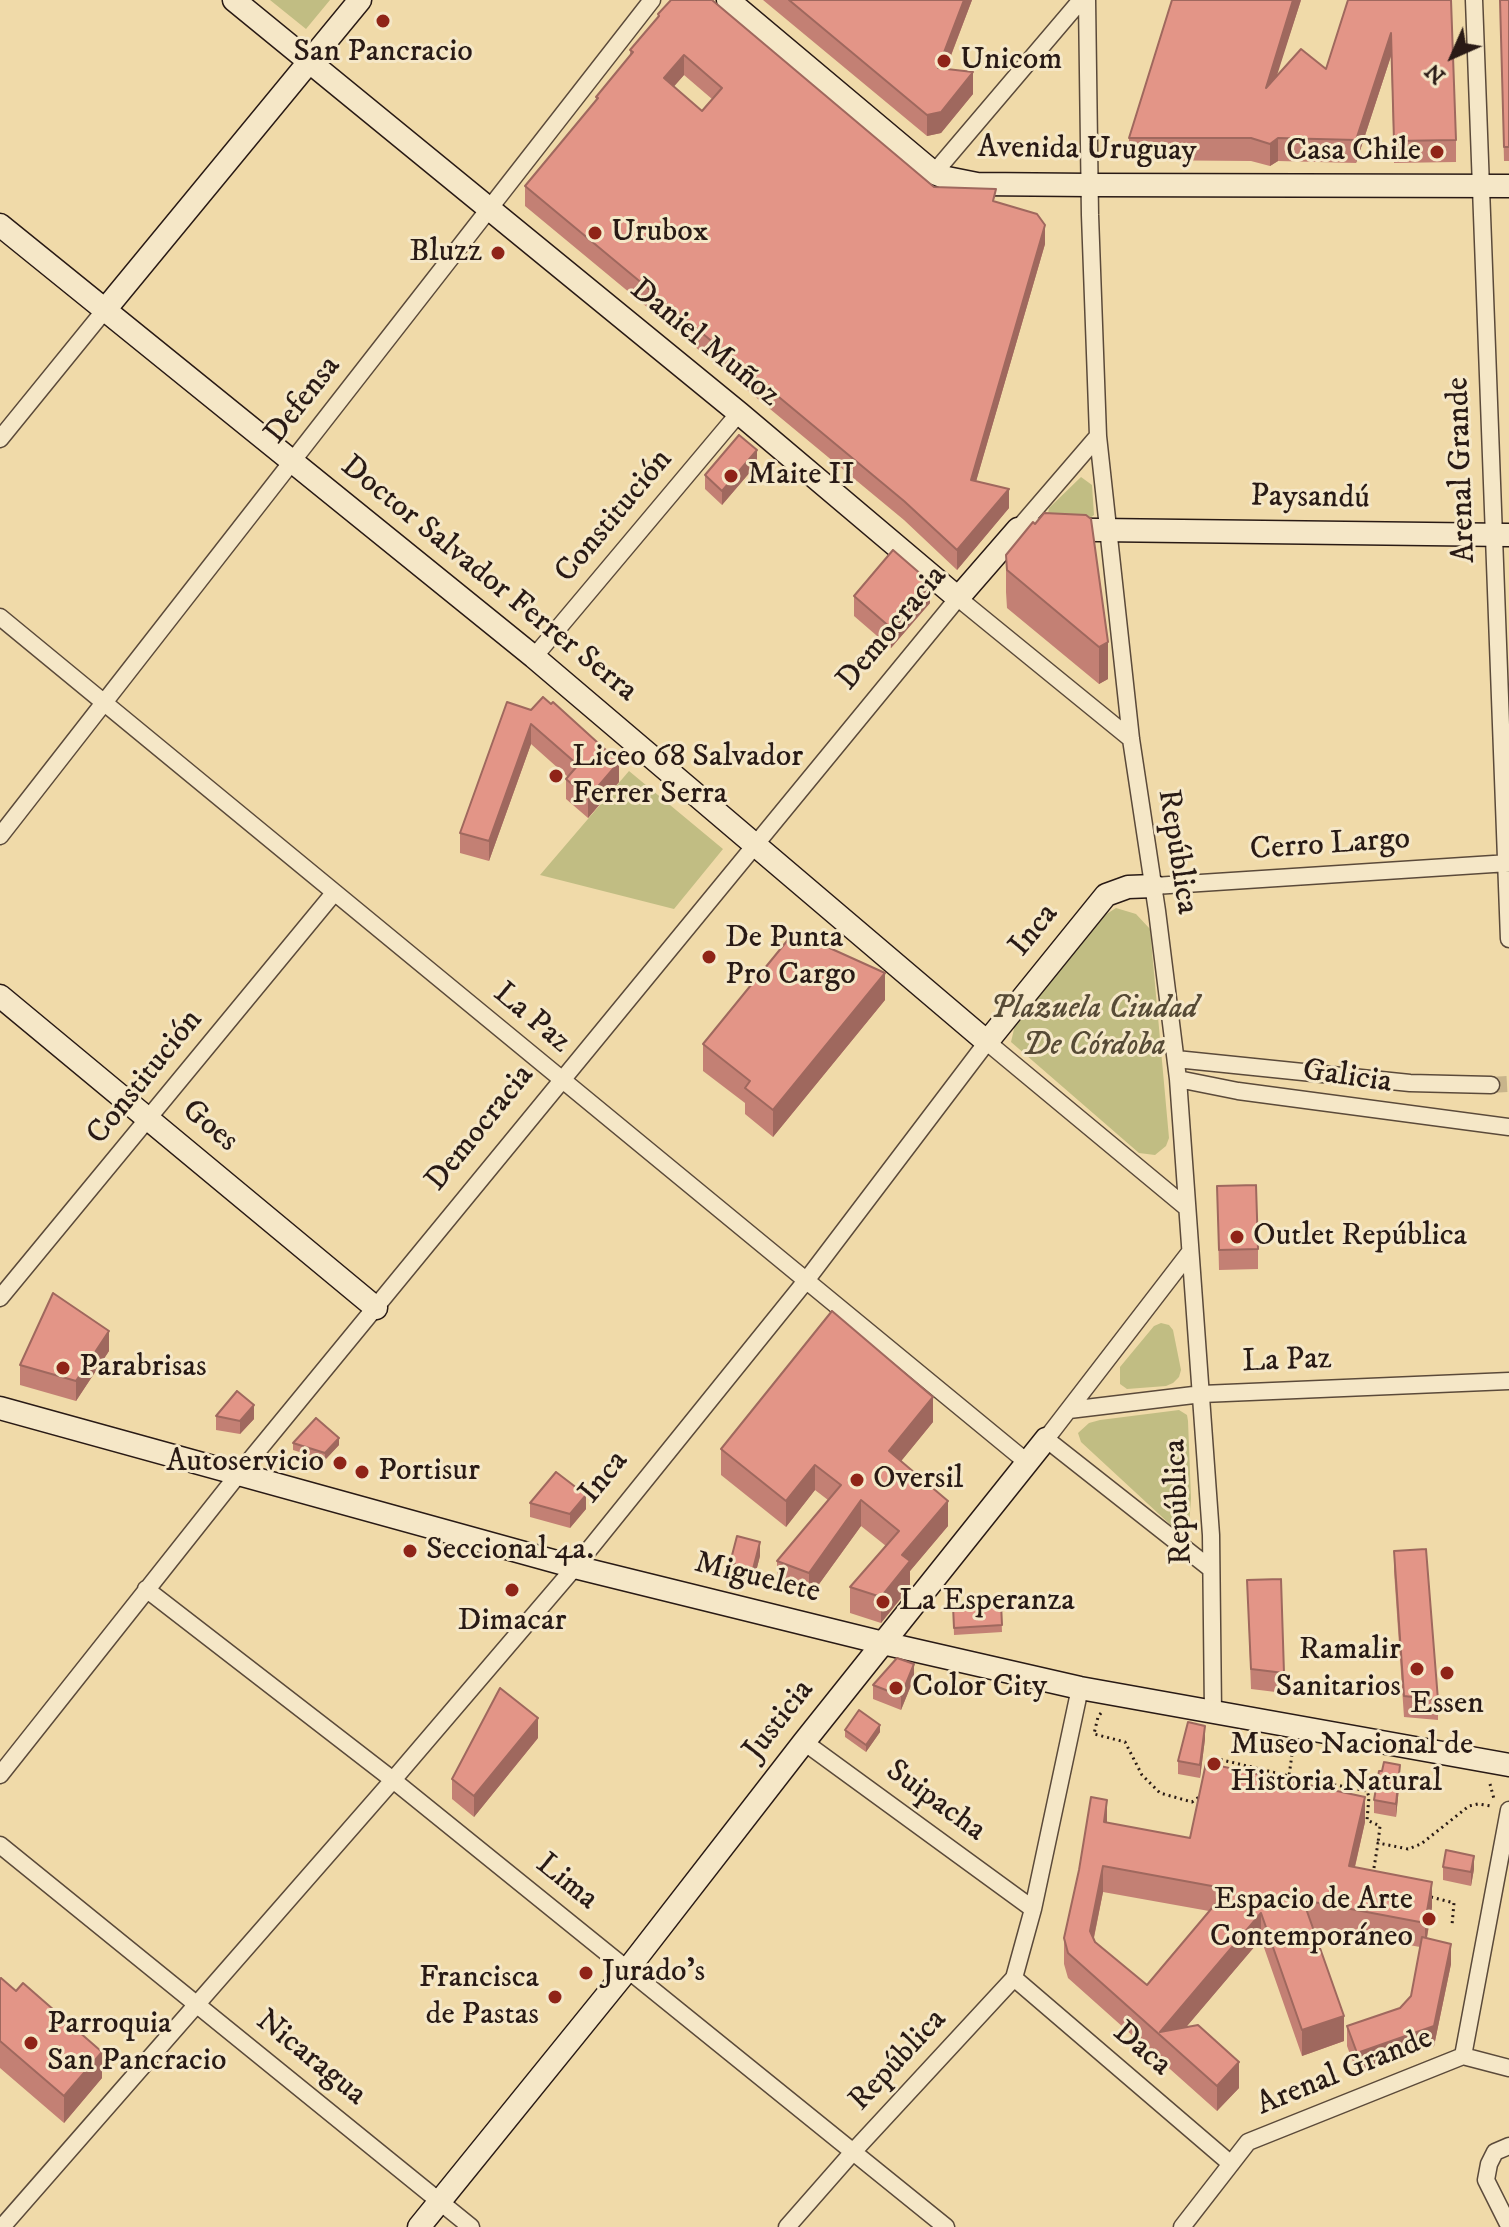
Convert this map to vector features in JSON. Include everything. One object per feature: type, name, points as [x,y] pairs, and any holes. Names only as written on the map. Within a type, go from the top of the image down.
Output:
[{"type":"street","name":"Daniel Muñoz","points":[[234,0],[1131,739]]},
{"type":"street","points":[[0,439],[360,0]]},
{"type":"street","name":"Defensa","points":[[0,836],[652,0]]},
{"type":"street","name":"Avenida Uruguay","points":[[728,0],[934,173],[977,184],[1509,186]]},
{"type":"street","points":[[934,173],[1084,0]]},
{"type":"street","name":"República","points":[[1084,0],[1098,436],[1131,739],[1154,886],[1178,1079],[1202,1394],[1211,1569],[1213,1712]]},
{"type":"street","name":"Arenal Grande","points":[[1474,0],[1501,535],[1509,939]]},
{"type":"street","name":"Doctor Salvador Ferrer Serra","points":[[0,225],[534,657],[1187,1208]]},
{"type":"street","name":"Constitución","points":[[534,657],[739,413]]},
{"type":"street","name":"Democracia","points":[[0,1775],[237,1476],[958,598],[1098,436]]},
{"type":"street","points":[[1018,529],[1109,530]]},
{"type":"street","name":"Paysandú","points":[[1109,530],[1501,535]]},
{"type":"street","name":"La Paz","points":[[0,617],[1028,1463]]},
{"type":"street","name":"Cerro Largo","points":[[1154,886],[1507,863]]},
{"type":"street","name":"Inca","points":[[7,2221],[575,1567],[805,1282],[987,1042],[1106,895],[1128,887],[1154,886]]},
{"type":"street","name":"Constitución","points":[[0,1298],[334,893]]},
{"type":"street","name":"Goes","points":[[0,996],[376,1308]]},
{"type":"street","name":"Galicia","points":[[1176,1059],[1410,1083],[1491,1085]]},
{"type":"street","name":"Galicia","points":[[1178,1079],[1238,1091],[1509,1127]]},
{"type":"street","name":"Justicia","points":[[419,2227],[628,1969],[804,1742],[1028,1463],[1190,1252]]},
{"type":"street","name":"La Paz","points":[[1069,1410],[1202,1394],[1509,1381]]},
{"type":"street","name":"Miguelete","points":[[0,1408],[575,1567],[883,1643],[1080,1688],[1509,1765]]},
{"type":"street","points":[[1046,1439],[1211,1569]]},
{"type":"street","name":"Lima","points":[[146,1589],[393,1780],[946,2227]]},
{"type":"street","name":"República","points":[[787,2227],[1014,1978],[1033,1909],[1080,1688]]},
{"type":"street","name":"Suipacha","points":[[804,1742],[1033,1909]]},
{"type":"street","name":"Arenal Grande","points":[[1182,2227],[1248,2142],[1463,2056],[1509,1810]]},
{"type":"street","name":"Nicaragua","points":[[0,1845],[471,2227]]},
{"type":"street","name":"Daca","points":[[1014,1978],[1231,2164]]},
{"type":"street","points":[[1463,2056],[1509,2068]]},
{"type":"street","points":[[1507,2221],[1486,2180],[1495,2152],[1509,2146]]},
{"type":"path","points":[[1102,1712],[1094,1734],[1125,1742],[1142,1775],[1160,1793],[1192,1802],[1199,1797],[1201,1786]]},
{"type":"path","points":[[1287,1791],[1293,1747]]},
{"type":"path","points":[[1204,1775],[1206,1764],[1214,1758],[1367,1791],[1367,1820],[1380,1826],[1372,1878]]},
{"type":"path","points":[[1378,1843],[1408,1849],[1421,1844],[1469,1806],[1478,1804],[1491,1807],[1494,1799],[1492,1785],[1486,1783]]},
{"type":"path","points":[[1418,1895],[1454,1903],[1452,1925]]},
{"type":"green space","points":[[270,0],[330,0],[306,29]]},
{"type":"green space","points":[[1081,477],[1092,485],[1094,515],[1087,520],[1048,514],[1049,508]]},
{"type":"green space","points":[[629,771],[723,849],[674,909],[540,875]]},
{"type":"green space","name":"Plazuela Ciudad De Córdoba","points":[[1116,908],[1136,914],[1150,929],[1169,1138],[1166,1146],[1155,1155],[1139,1153],[1011,1042],[1015,1025],[1078,944],[1105,915]]},
{"type":"green space","points":[[1161,1323],[1173,1330],[1181,1370],[1179,1377],[1166,1386],[1127,1389],[1120,1384],[1120,1367],[1154,1326]]},
{"type":"green space","points":[[1179,1410],[1187,1415],[1188,1421],[1191,1498],[1189,1527],[1183,1532],[1174,1528],[1081,1442],[1078,1433],[1089,1423],[1100,1420]]},
{"type":"building","points":[[671,0],[712,0],[934,187],[996,189],[993,201],[1037,214],[1045,225],[971,480],[1009,489],[957,550],[904,501],[525,186],[598,98]],"holes":[[[684,55],[722,88],[702,111],[664,78]]]},
{"type":"building","points":[[789,0],[964,0],[938,68],[973,72],[941,112],[927,115]]},
{"type":"building","points":[[1172,0],[1293,0],[1266,88],[1301,49],[1326,69],[1348,0],[1451,0],[1456,140],[1394,141],[1391,33],[1356,140],[1278,138],[1270,144],[1251,138],[1129,138]]},
{"type":"building","points":[[1500,0],[1509,0],[1509,147],[1504,147]]},
{"type":"building","points":[[739,435],[757,450],[722,491],[705,475]]},
{"type":"building","points":[[1044,513],[1086,515],[1091,519],[1108,642],[1099,647],[1007,570],[1006,555]]},
{"type":"building","points":[[893,550],[930,582],[891,628],[854,596]]},
{"type":"building","points":[[543,697],[551,704],[553,702],[619,762],[588,798],[566,779],[578,765],[531,724],[489,841],[460,833],[507,702],[531,710]]},
{"type":"building","points":[[791,936],[823,945],[885,973],[773,1110],[745,1088],[750,1081],[703,1044]]},
{"type":"building","name":"Outlet República","points":[[1256,1185],[1258,1249],[1219,1250],[1217,1186]]},
{"type":"building","name":"Parabrisas","points":[[53,1293],[109,1331],[76,1381],[20,1365]]},
{"type":"building","points":[[832,1311],[933,1397],[889,1451],[948,1501],[902,1555],[910,1561],[881,1597],[850,1587],[899,1531],[861,1500],[809,1573],[777,1561],[841,1485],[815,1465],[786,1501],[721,1449]]},
{"type":"building","points":[[237,1391],[254,1405],[240,1421],[216,1416]]},
{"type":"building","points":[[316,1418],[339,1438],[325,1453],[293,1443]]},
{"type":"building","points":[[556,1472],[586,1495],[570,1514],[530,1503]]},
{"type":"building","points":[[737,1536],[760,1542],[753,1569],[730,1563]]},
{"type":"building","name":"Ramalir Sanitarios","points":[[1426,1549],[1438,1700],[1404,1696],[1394,1551]]},
{"type":"building","points":[[1281,1579],[1284,1673],[1251,1669],[1247,1580]]},
{"type":"building","points":[[1001,1603],[1002,1625],[954,1628],[953,1606]]},
{"type":"building","points":[[897,1658],[914,1664],[901,1696],[873,1685]]},
{"type":"building","points":[[500,1688],[538,1718],[474,1796],[452,1779]]},
{"type":"building","points":[[859,1710],[880,1725],[866,1745],[845,1730]]},
{"type":"building","points":[[1188,1722],[1205,1726],[1200,1765],[1178,1761]]},
{"type":"building","points":[[1384,1762],[1400,1765],[1396,1804],[1374,1800],[1379,1771],[1382,1771]]},
{"type":"building","points":[[1206,1763],[1365,1797],[1349,1866],[1432,1882],[1425,1923],[1303,1900],[1344,2016],[1302,2030],[1261,1913],[1160,2032],[1198,2025],[1239,2062],[1217,2086],[1068,1953],[1064,1938],[1091,1797],[1107,1800],[1104,1822],[1190,1838]],"holes":[[[1103,1866],[1228,1889],[1147,1985],[1095,1942],[1090,1931]]]},
{"type":"building","points":[[1446,1850],[1474,1856],[1471,1872],[1443,1867]]},
{"type":"building","points":[[1422,1937],[1451,1944],[1434,2026],[1357,2053],[1347,2026],[1400,2008],[1411,1996]]},
{"type":"building","points":[[1,1978],[16,1991],[23,1983],[102,2052],[64,2096],[0,2041]]},
{"type":"tunnel","points":[[1491,1085],[1509,1084]]},
{"type":"place","name":"San Pancracio","points":[[383,21]]},
{"type":"place","name":"Unicom","points":[[944,61]]},
{"type":"place","name":"Casa Chile","points":[[1437,152]]},
{"type":"place","name":"Urubox","points":[[595,233]]},
{"type":"place","name":"Bluzz","points":[[498,253]]},
{"type":"place","name":"Maite II","points":[[731,476]]},
{"type":"place","name":"Liceo 68 Salvador Ferrer Serra","points":[[556,776]]},
{"type":"place","name":"De Punta Pro Cargo","points":[[709,957]]},
{"type":"place","name":"Outlet República","points":[[1237,1237]]},
{"type":"place","name":"Parabrisas","points":[[63,1368]]},
{"type":"place","name":"Autoservicio","points":[[340,1463]]},
{"type":"place","name":"Portisur","points":[[362,1472]]},
{"type":"place","name":"Oversil","points":[[857,1480]]},
{"type":"place","name":"Seccional 4a.","points":[[410,1551]]},
{"type":"place","name":"Dimacar","points":[[512,1590]]},
{"type":"place","name":"La Esperanza","points":[[883,1602]]},
{"type":"place","name":"Ramalir Sanitarios","points":[[1417,1669]]},
{"type":"place","name":"Essen","points":[[1447,1673]]},
{"type":"place","name":"Color City","points":[[896,1688]]},
{"type":"place","name":"Museo Nacional de Historia Natural","points":[[1214,1764]]},
{"type":"place","name":"Espacio de Arte Contemporáneo","points":[[1429,1919]]},
{"type":"place","name":"Jurado's","points":[[586,1973]]},
{"type":"place","name":"Francisca de Pastas","points":[[555,1997]]},
{"type":"place","name":"Parroquia San Pancracio","points":[[31,2043]]}]
